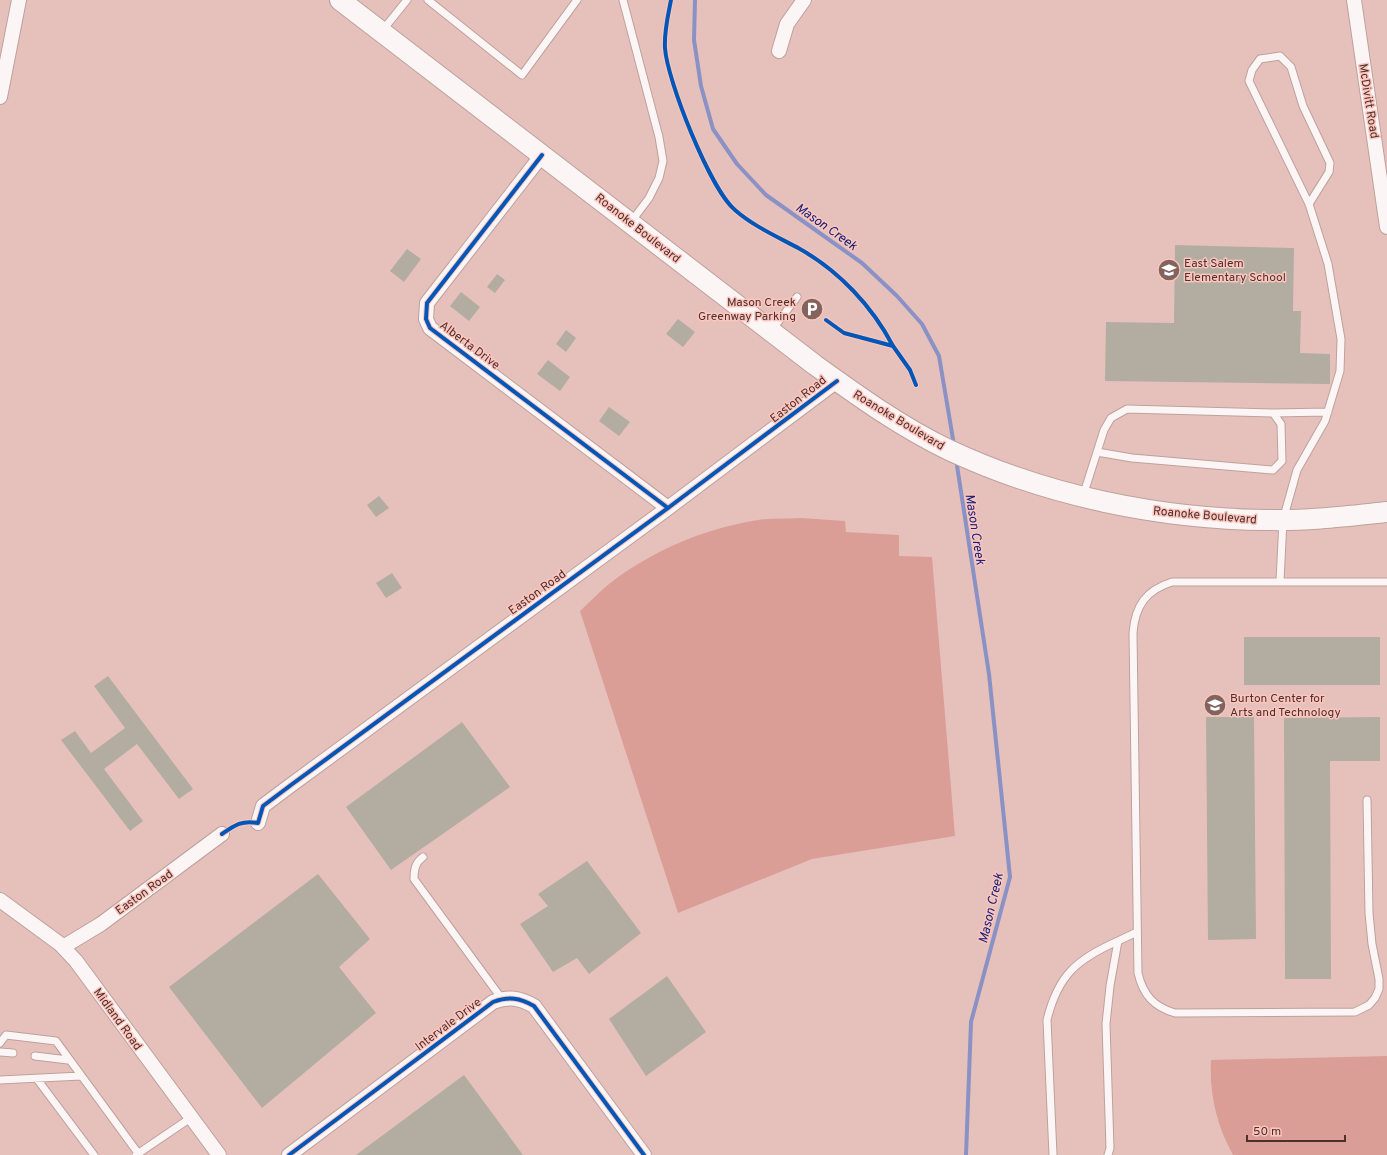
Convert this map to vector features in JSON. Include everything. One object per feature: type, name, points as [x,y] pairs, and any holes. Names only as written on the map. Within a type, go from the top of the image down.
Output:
[{"type":"main road","name":"Roanoke Boulevard","points":[[340,0],[837,381],[880,411],[948,450],[992,468],[1038,484],[1083,496],[1148,510],[1196,516],[1283,520],[1387,512]]},
{"type":"street","points":[[0,97],[19,0]]},
{"type":"street","points":[[779,51],[787,24],[804,0]]},
{"type":"street","name":"McDivitt Road","points":[[1354,0],[1387,227]]},
{"type":"street","name":"Alberta Drive","points":[[542,155],[427,303],[426,319],[430,328],[668,508]]},
{"type":"street","name":"Easton Road","points":[[258,823],[263,806],[268,802],[668,508],[837,381]]},
{"type":"street","name":"Easton Road","points":[[63,947],[101,924],[222,834]]},
{"type":"street","name":"Midland Road","points":[[0,900],[63,947],[103,996],[142,1052],[219,1155]]},
{"type":"street","points":[[502,999],[517,998],[534,1006],[644,1155]]},
{"type":"street","name":"Intervale Drive","points":[[289,1155],[494,1002],[502,999]]},
{"type":"lane","points":[[382,31],[407,0]]},
{"type":"lane","points":[[428,0],[522,75],[577,0]]},
{"type":"lane","points":[[623,0],[659,137],[663,161],[659,178],[649,198],[630,223]]},
{"type":"lane","points":[[1280,581],[1283,520],[1297,470],[1325,421],[1328,412],[1340,371],[1341,339],[1328,264],[1309,204],[1249,81],[1252,70],[1260,59],[1280,56],[1291,67],[1303,106],[1330,163],[1329,172],[1309,204]]},
{"type":"lane","points":[[770,331],[797,297]]},
{"type":"lane","points":[[1083,496],[1104,430],[1111,418],[1127,410],[1273,413],[1328,412]]},
{"type":"lane","points":[[1097,452],[1132,458],[1273,470],[1282,461],[1281,424],[1273,413]]},
{"type":"lane","points":[[1367,800],[1369,913],[1372,944],[1379,979],[1379,989],[1375,998],[1364,1008],[1356,1012],[1191,1013],[1175,1013],[1164,1010],[1150,999],[1140,985],[1138,973],[1133,633],[1134,620],[1139,606],[1152,591],[1172,582],[1387,582]]},
{"type":"lane","points":[[423,857],[417,863],[414,871],[414,879],[502,999]]},
{"type":"lane","points":[[1052,1155],[1047,1020],[1051,1001],[1065,977],[1080,961],[1093,952],[1137,932]]},
{"type":"lane","points":[[1108,1155],[1110,1148],[1106,1024],[1110,986],[1118,941]]},
{"type":"lane","points":[[0,1043],[6,1035],[56,1041],[68,1060],[137,1154],[192,1117]]},
{"type":"lane","points":[[0,1052],[13,1053]]},
{"type":"lane","points":[[35,1056],[68,1060]]},
{"type":"lane","points":[[0,1080],[81,1076]]},
{"type":"lane","points":[[37,1079],[94,1155]]},
{"type":"shaded area","points":[[801,518],[845,521],[846,532],[899,535],[899,556],[932,557],[955,836],[812,859],[678,913],[580,611],[605,587],[643,561],[661,551],[698,535],[763,519]]},
{"type":"shaded area","points":[[1387,1056],[1387,1155],[1233,1155],[1218,1121],[1215,1109],[1211,1085],[1211,1060]]},
{"type":"building","points":[[1175,245],[1294,248],[1293,311],[1301,311],[1300,353],[1330,354],[1330,384],[1105,381],[1106,322],[1174,323]]},
{"type":"building","points":[[407,249],[421,259],[404,282],[390,271]]},
{"type":"building","points":[[497,274],[505,280],[495,293],[487,287]]},
{"type":"building","points":[[461,292],[480,307],[469,321],[450,306]]},
{"type":"building","points":[[678,319],[695,332],[683,347],[666,334]]},
{"type":"building","points":[[566,330],[576,338],[566,352],[556,344]]},
{"type":"building","points":[[548,360],[570,377],[560,391],[537,374]]},
{"type":"building","points":[[609,407],[630,422],[619,436],[599,421]]},
{"type":"building","points":[[379,496],[389,508],[376,517],[367,505]]},
{"type":"building","points":[[392,573],[402,588],[386,598],[376,583]]},
{"type":"building","points":[[1244,637],[1380,637],[1380,685],[1244,685]]},
{"type":"building","points":[[108,676],[193,789],[179,799],[137,744],[104,769],[143,821],[130,831],[61,740],[75,731],[91,753],[125,728],[94,686]]},
{"type":"building","points":[[1206,717],[1254,717],[1256,939],[1208,940]]},
{"type":"building","points":[[1380,717],[1380,761],[1330,761],[1331,979],[1285,979],[1284,718]]},
{"type":"building","points":[[462,722],[510,787],[391,870],[346,807]]},
{"type":"building","points":[[587,861],[641,933],[589,974],[577,958],[553,972],[520,924],[548,906],[538,894]]},
{"type":"building","points":[[318,874],[370,939],[339,967],[376,1013],[262,1108],[169,987]]},
{"type":"building","points":[[667,976],[706,1032],[646,1076],[609,1019]]},
{"type":"building","points":[[464,1075],[523,1155],[356,1155]]},
{"type":"waterway","name":"Mason Creek","points":[[695,0],[694,40],[701,86],[713,129],[737,164],[766,195],[862,263],[897,296],[922,324],[939,356],[954,445]]},
{"type":"waterway","name":"Mason Creek","points":[[956,459],[989,674],[1010,877],[971,1022],[966,1155]]},
{"type":"cycle path","points":[[671,0],[666,24],[665,48],[673,84],[681,108],[702,158],[725,198],[742,216],[800,249],[828,268],[841,279],[865,304],[885,331],[893,346]]},
{"type":"cycle path","points":[[542,155],[427,303],[426,319],[430,328],[668,508]]},
{"type":"cycle path","points":[[826,320],[844,333],[893,346],[910,370],[916,385]]},
{"type":"cycle path","points":[[222,834],[239,824],[247,822],[258,823],[263,806],[668,508],[837,381]]},
{"type":"cycle path","points":[[289,1155],[493,1002],[504,999],[524,1001],[534,1006],[644,1155]]},
{"type":"place","name":"East Salem Elementary School","points":[[1169,270]]},
{"type":"place","name":"Mason Creek Greenway Parking","points":[[812,309]]},
{"type":"place","name":"Burton Center for Arts and Technology","points":[[1215,705]]}]
